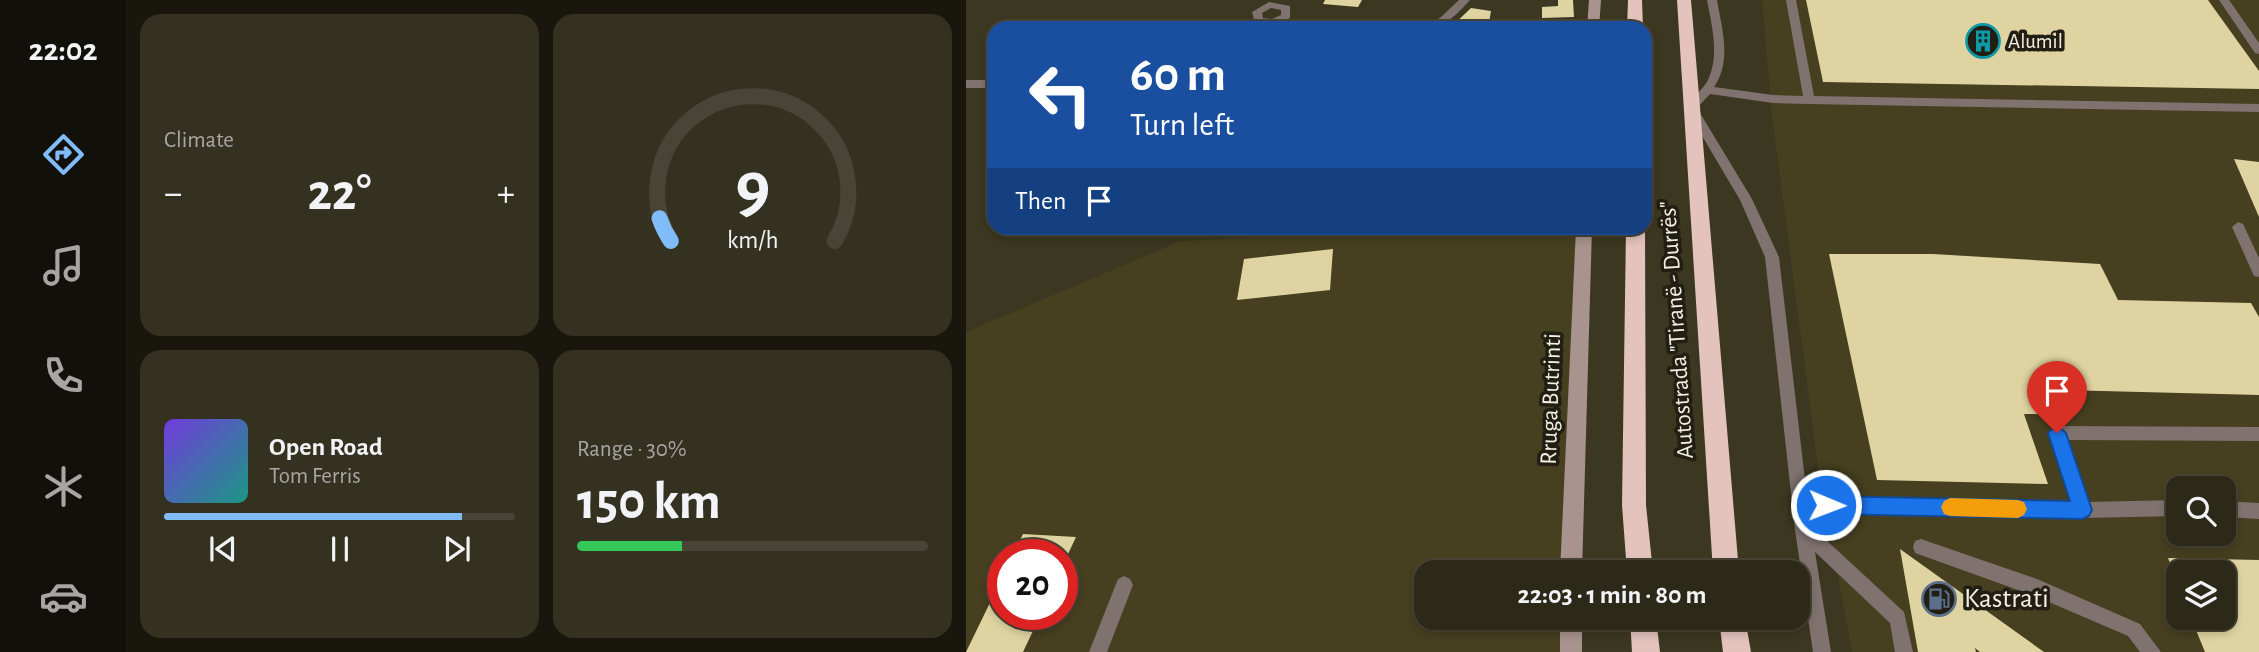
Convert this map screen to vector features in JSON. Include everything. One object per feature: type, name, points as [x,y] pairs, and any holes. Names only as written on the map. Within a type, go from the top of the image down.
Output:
[{"type":"highway","points":[[1635,0],[1636,21]]},
{"type":"highway","name":"Autostrada \"Tiranë - Durrës\"","points":[[1684,0],[1725,560]]},
{"type":"highway","name":"Autostrada \"Tiranë - Durrës\"","points":[[1636,235],[1634,505],[1639,560]]},
{"type":"highway","points":[[1644,630],[1646,652]]},
{"type":"highway","points":[[1734,630],[1737,652]]},
{"type":"main road","points":[[1594,21],[1595,0]]},
{"type":"main road","name":"Rruga Butrinti","points":[[1571,560],[1584,235]]},
{"type":"main road","points":[[1571,630],[1571,652]]},
{"type":"lane","points":[[1441,21],[1465,0]]},
{"type":"lane","points":[[1712,0],[1720,45],[1718,67],[1710,90],[1691,107],[1746,199],[1769,244],[1803,530],[1822,652]]},
{"type":"lane","points":[[1791,0],[1809,100]]},
{"type":"lane","points":[[2224,0],[2259,51]]},
{"type":"lane","points":[[966,84],[987,84]]},
{"type":"lane","points":[[1710,90],[1773,99],[2259,108]]},
{"type":"lane","points":[[2238,227],[2259,272]]},
{"type":"lane","points":[[2082,510],[2057,433],[2259,434]]},
{"type":"lane","points":[[1800,505],[2082,510],[2166,508]]},
{"type":"lane","points":[[2236,510],[2259,511]]},
{"type":"lane","points":[[1803,530],[1898,618],[1903,652]]},
{"type":"lane","points":[[1921,547],[2036,588],[2134,630],[2152,652]]},
{"type":"lane","points":[[1098,652],[1124,585]]},
{"type":"shaded area","points":[[1762,0],[2259,0],[2259,652],[1852,652],[1819,475],[1772,115]]},
{"type":"shaded area","points":[[1306,235],[1584,235],[1571,560],[1414,560],[1414,630],[1571,630],[1571,652],[966,652],[966,332],[1181,241]]},
{"type":"building","points":[[1325,0],[1362,0],[1358,7],[1323,4]]},
{"type":"building","points":[[1558,0],[1573,0],[1574,17],[1542,18],[1542,7],[1558,6]]},
{"type":"building","name":"Alumil","points":[[1806,0],[2208,0],[2259,71],[2259,89],[1823,82]]},
{"type":"building","points":[[1471,8],[1491,11],[1489,21],[1457,21]]},
{"type":"building","points":[[2234,159],[2259,162],[2259,217]]},
{"type":"building","points":[[1333,249],[1330,290],[1237,300],[1244,259]]},
{"type":"building","points":[[1829,254],[1933,254],[2100,264],[2118,300],[2251,303],[2259,317],[2259,395],[2063,390],[2071,414],[2024,414],[2048,484],[1877,480]]},
{"type":"building","points":[[1023,534],[1076,537],[1075,539],[1021,539]]},
{"type":"building","name":"Kastrati","points":[[1900,549],[2044,652],[1980,652],[1975,648],[1976,652],[1918,652]]},
{"type":"building","points":[[2168,558],[2259,560],[2259,652],[2205,652],[2196,630],[2236,630],[2236,560]]},
{"type":"building","points":[[987,609],[987,630],[1033,630],[1023,652],[966,652]]},
{"type":"slow traffic","points":[[1950,507],[2018,509]]},
{"type":"place","name":"Alumil","points":[[1983,41]]},
{"type":"place","name":"Kastrati","points":[[1939,599]]},
{"type":"route","points":[[1826,505],[2082,510],[2057,433]]}]
